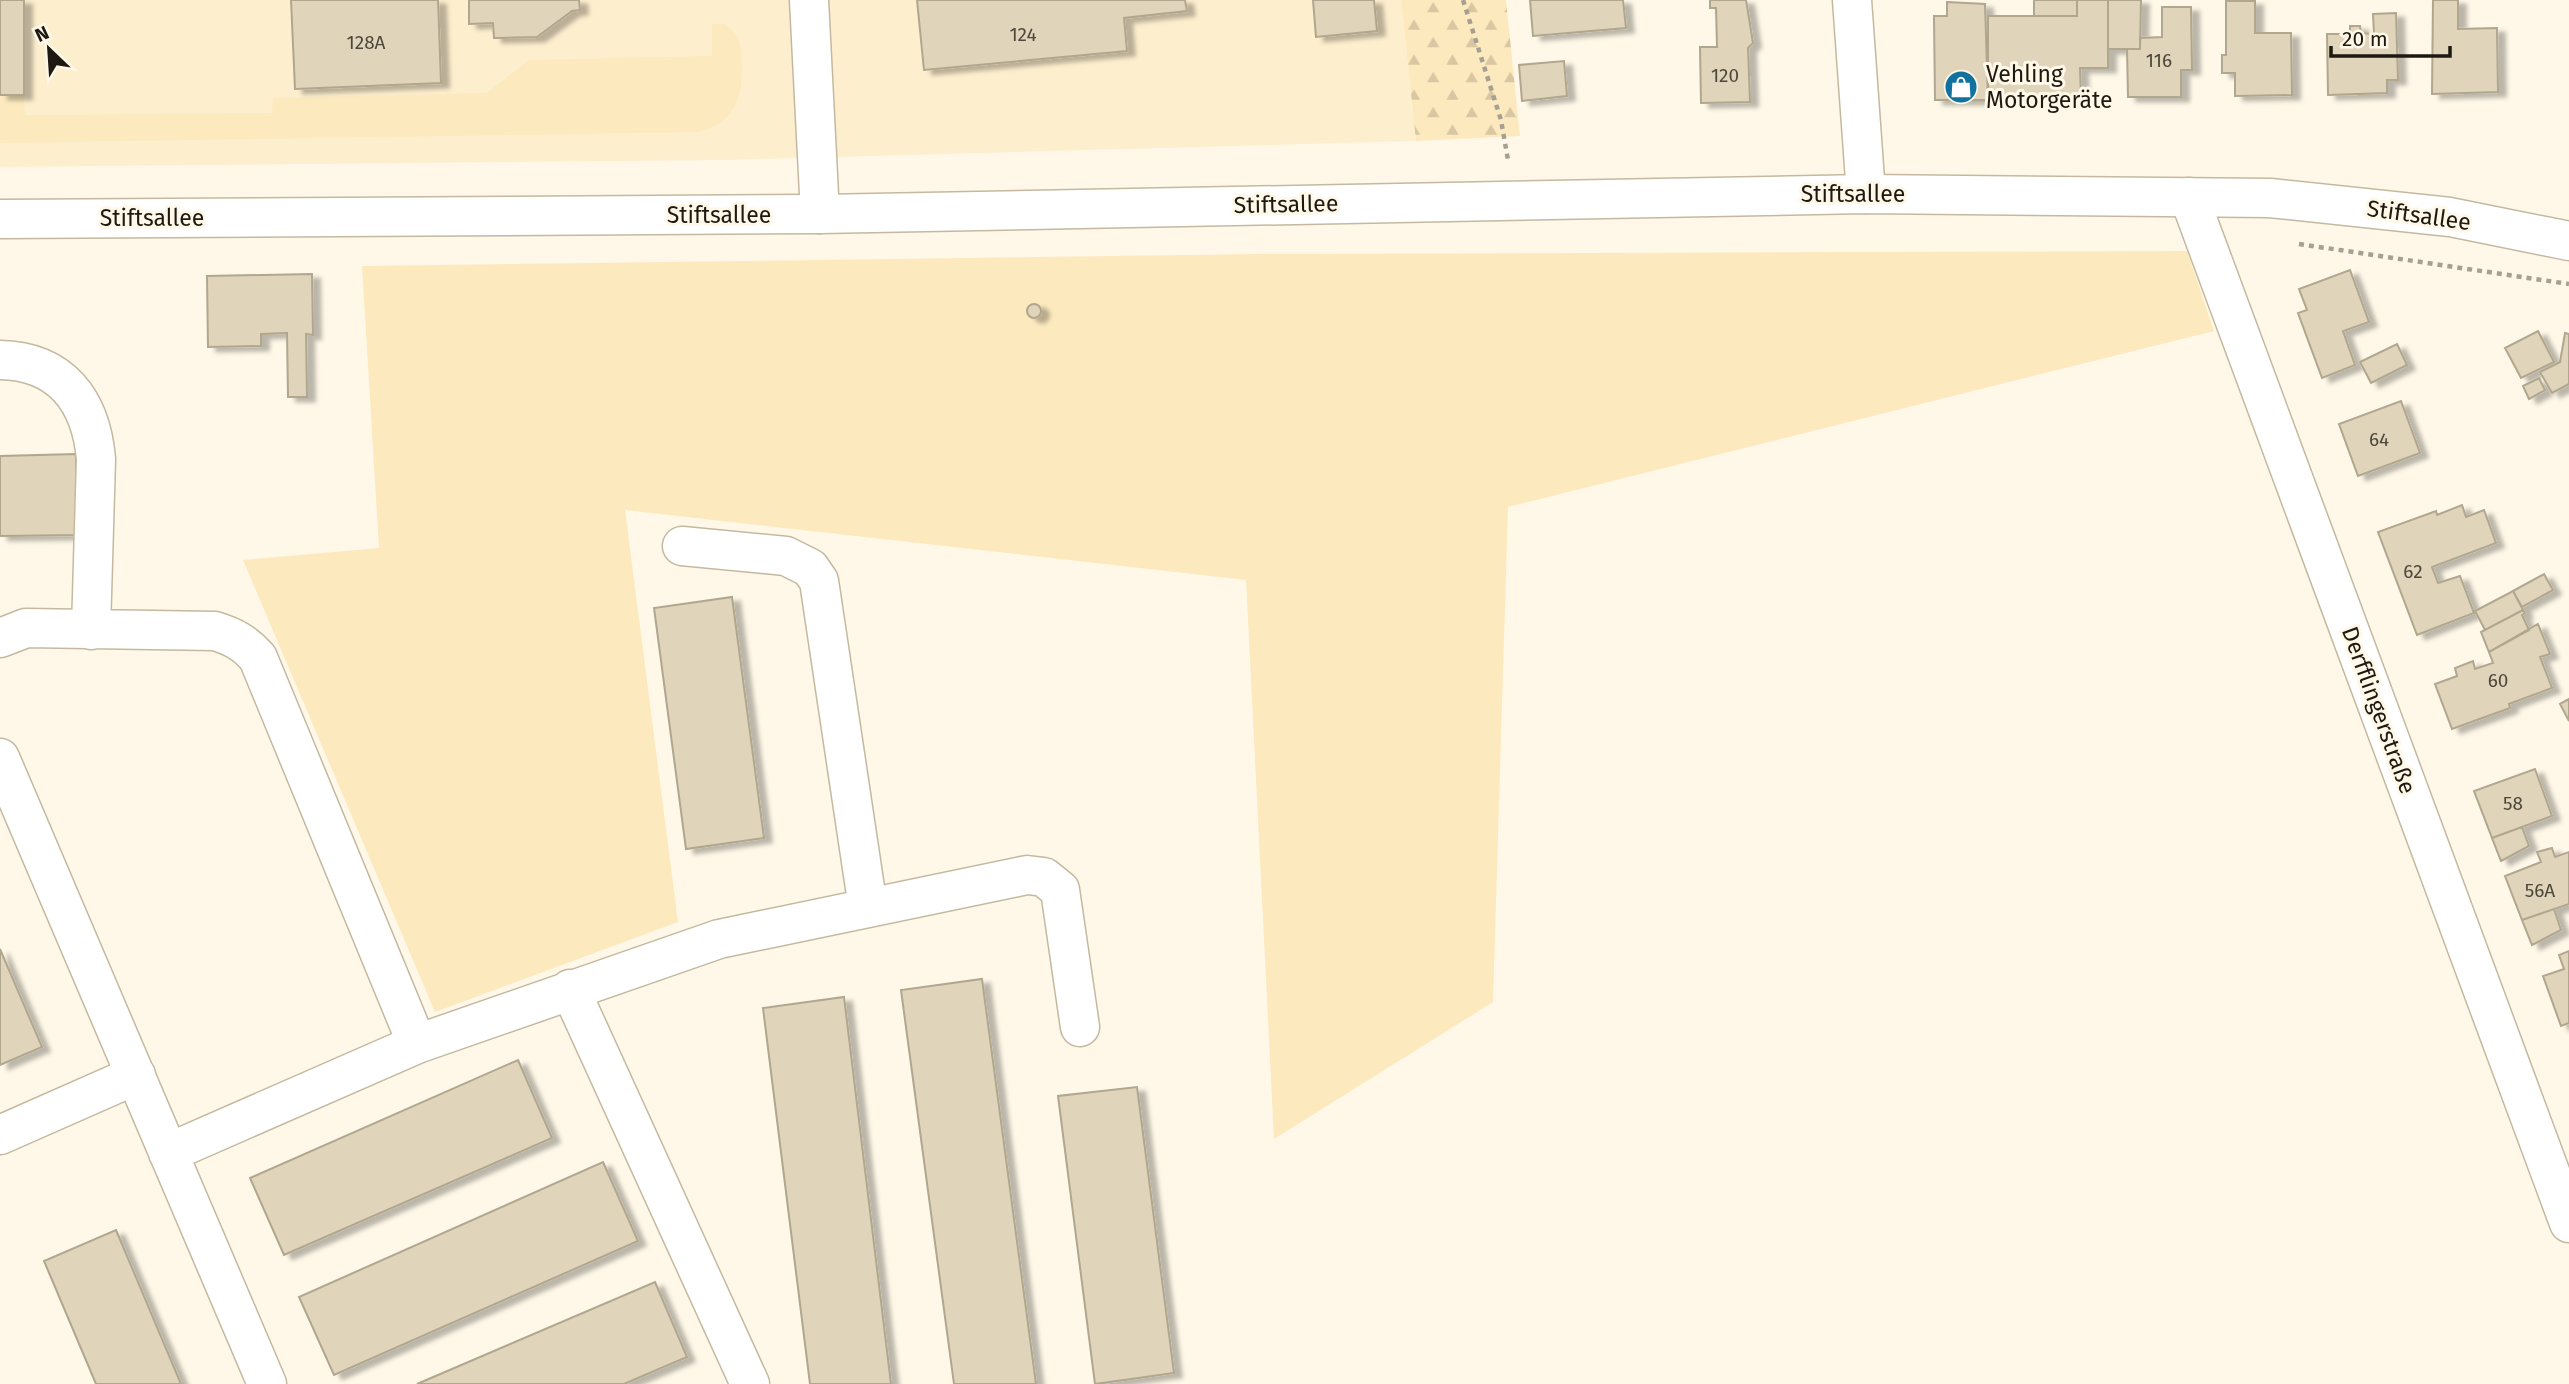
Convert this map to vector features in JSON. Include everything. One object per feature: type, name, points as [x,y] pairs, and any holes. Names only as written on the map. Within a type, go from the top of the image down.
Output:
[{"type":"main road","points":[[809,0],[820,214]]},
{"type":"main road","points":[[1852,0],[1866,194]]},
{"type":"main road","name":"Stiftsallee","points":[[0,219],[820,214],[1514,198],[1866,194],[2270,198],[2449,217],[2569,241]]},
{"type":"main road","name":"Derfflingerstraße","points":[[2189,197],[2569,1223]]},
{"type":"main road","points":[[0,360],[16,360],[39,367],[58,378],[82,404],[93,431],[96,459],[91,630]]},
{"type":"main road","points":[[682,546],[786,556],[810,568],[819,581],[868,908]]},
{"type":"main road","points":[[0,638],[26,628],[215,631],[234,637],[258,658],[417,1044]]},
{"type":"main road","points":[[0,758],[267,1384]]},
{"type":"main road","points":[[168,1153],[417,1044],[719,939],[1027,874],[1044,877],[1059,890],[1064,905],[1080,1027]]},
{"type":"main road","points":[[570,989],[750,1384]]},
{"type":"main road","points":[[0,1135],[136,1075]]},
{"type":"path","points":[[1463,0],[1502,120],[1514,198]]},
{"type":"path","points":[[2285,242],[2569,284]]},
{"type":"shaded area","points":[[0,0],[1401,0],[1416,141],[726,160],[0,167]]},
{"type":"green space","points":[[1401,0],[1506,0],[1520,136],[1416,141]]},
{"type":"green space","points":[[712,24],[725,24],[737,38],[741,48],[742,79],[738,100],[728,116],[710,128],[698,132],[0,143],[0,95],[24,95],[25,115],[272,113],[273,98],[487,93],[529,60],[712,56]]},
{"type":"green space","points":[[2187,251],[2214,331],[1508,507],[1493,1002],[1274,1139],[1246,580],[625,510],[678,922],[435,1012],[243,560],[379,548],[362,266],[1260,254]]},
{"type":"building","points":[[0,0],[24,0],[24,95],[0,95]]},
{"type":"building","points":[[291,0],[438,0],[441,83],[295,89]]},
{"type":"building","points":[[469,0],[579,0],[580,10],[572,11],[537,37],[494,38],[493,23],[469,24]]},
{"type":"building","points":[[917,0],[1185,0],[1187,11],[1124,18],[1127,51],[924,70]]},
{"type":"building","points":[[1313,0],[1374,0],[1377,31],[1316,37]]},
{"type":"building","points":[[1530,0],[1623,0],[1626,28],[1533,36]]},
{"type":"building","points":[[1710,0],[1746,0],[1753,43],[1748,48],[1750,102],[1701,103],[1700,47],[1717,47],[1716,8],[1710,8]]},
{"type":"building","points":[[2034,0],[2077,0],[2077,16],[2034,16]]},
{"type":"building","points":[[2077,0],[2108,0],[2108,68],[2080,68],[2081,97],[1988,97],[1988,16],[2077,16]]},
{"type":"building","points":[[2108,0],[2141,0],[2140,49],[2108,49]]},
{"type":"building","points":[[2433,0],[2458,0],[2458,29],[2497,28],[2498,92],[2432,94]]},
{"type":"building","points":[[2226,1],[2255,1],[2255,33],[2291,33],[2292,95],[2235,96],[2235,73],[2222,73],[2222,55],[2226,55]]},
{"type":"building","points":[[1947,2],[1985,4],[1988,100],[1935,100],[1934,16],[1947,16]]},
{"type":"building","points":[[2162,7],[2191,7],[2192,70],[2181,70],[2181,97],[2128,97],[2127,49],[2140,49],[2140,38],[2162,37]]},
{"type":"building","points":[[2396,13],[2398,80],[2387,80],[2387,93],[2328,95],[2327,34],[2350,34],[2350,26],[2360,26],[2361,33],[2374,34],[2373,14]]},
{"type":"building","points":[[1564,61],[1567,96],[1522,101],[1519,65]]},
{"type":"building","points":[[2350,270],[2369,322],[2343,331],[2355,365],[2322,378],[2298,313],[2307,310],[2299,289]]},
{"type":"building","points":[[312,274],[313,335],[306,334],[307,397],[288,397],[287,333],[261,334],[261,346],[208,347],[207,276]]},
{"type":"building","points":[[1031,304],[1037,304],[1041,311],[1037,318],[1031,318],[1027,314],[1027,308]]},
{"type":"building","points":[[2538,331],[2554,362],[2521,378],[2505,348]]},
{"type":"building","points":[[2565,333],[2569,334],[2569,384],[2552,393],[2540,372],[2560,362]]},
{"type":"building","points":[[2397,344],[2407,365],[2371,383],[2360,362]]},
{"type":"building","points":[[2539,378],[2545,390],[2529,399],[2523,386]]},
{"type":"building","points":[[2401,401],[2420,453],[2358,476],[2339,424]]},
{"type":"building","points":[[76,454],[77,535],[0,536],[0,456]]},
{"type":"building","points":[[2462,505],[2466,517],[2484,510],[2496,543],[2432,567],[2438,583],[2460,576],[2474,613],[2417,635],[2378,532],[2436,511],[2437,515]]},
{"type":"building","points":[[2544,574],[2553,590],[2522,607],[2513,591]]},
{"type":"building","points":[[2513,591],[2523,610],[2485,630],[2475,611]]},
{"type":"building","points":[[732,597],[764,838],[686,849],[654,608]]},
{"type":"building","points":[[2523,610],[2525,613],[2522,615],[2529,630],[2489,652],[2481,632]]},
{"type":"building","points":[[2538,624],[2550,654],[2540,657],[2552,688],[2509,704],[2510,708],[2452,729],[2435,684],[2457,676],[2455,668],[2473,661],[2475,669],[2493,663],[2489,652]]},
{"type":"building","points":[[2569,699],[2569,721],[2560,704]]},
{"type":"building","points":[[2535,769],[2552,816],[2492,838],[2474,791]]},
{"type":"building","points":[[2522,827],[2529,846],[2501,861],[2492,838]]},
{"type":"building","points":[[2552,848],[2555,857],[2569,852],[2569,904],[2522,920],[2505,876],[2541,862],[2537,852]]},
{"type":"building","points":[[2554,909],[2561,930],[2532,945],[2522,920]]},
{"type":"building","points":[[0,949],[42,1047],[0,1065]]},
{"type":"building","points":[[2569,951],[2569,1023],[2561,1026],[2543,976],[2564,969],[2559,955]]},
{"type":"building","points":[[982,979],[1036,1384],[954,1384],[901,990]]},
{"type":"building","points":[[844,997],[891,1384],[810,1384],[763,1008]]},
{"type":"building","points":[[518,1060],[552,1138],[284,1255],[250,1178]]},
{"type":"building","points":[[1137,1087],[1174,1373],[1095,1384],[1058,1096]]},
{"type":"building","points":[[603,1162],[638,1241],[334,1375],[299,1297]]},
{"type":"building","points":[[116,1230],[181,1384],[96,1384],[44,1261]]},
{"type":"building","points":[[655,1282],[687,1357],[624,1384],[417,1384]]},
{"type":"place","name":"Vehling Motorgeräte","points":[[1961,87]]}]
